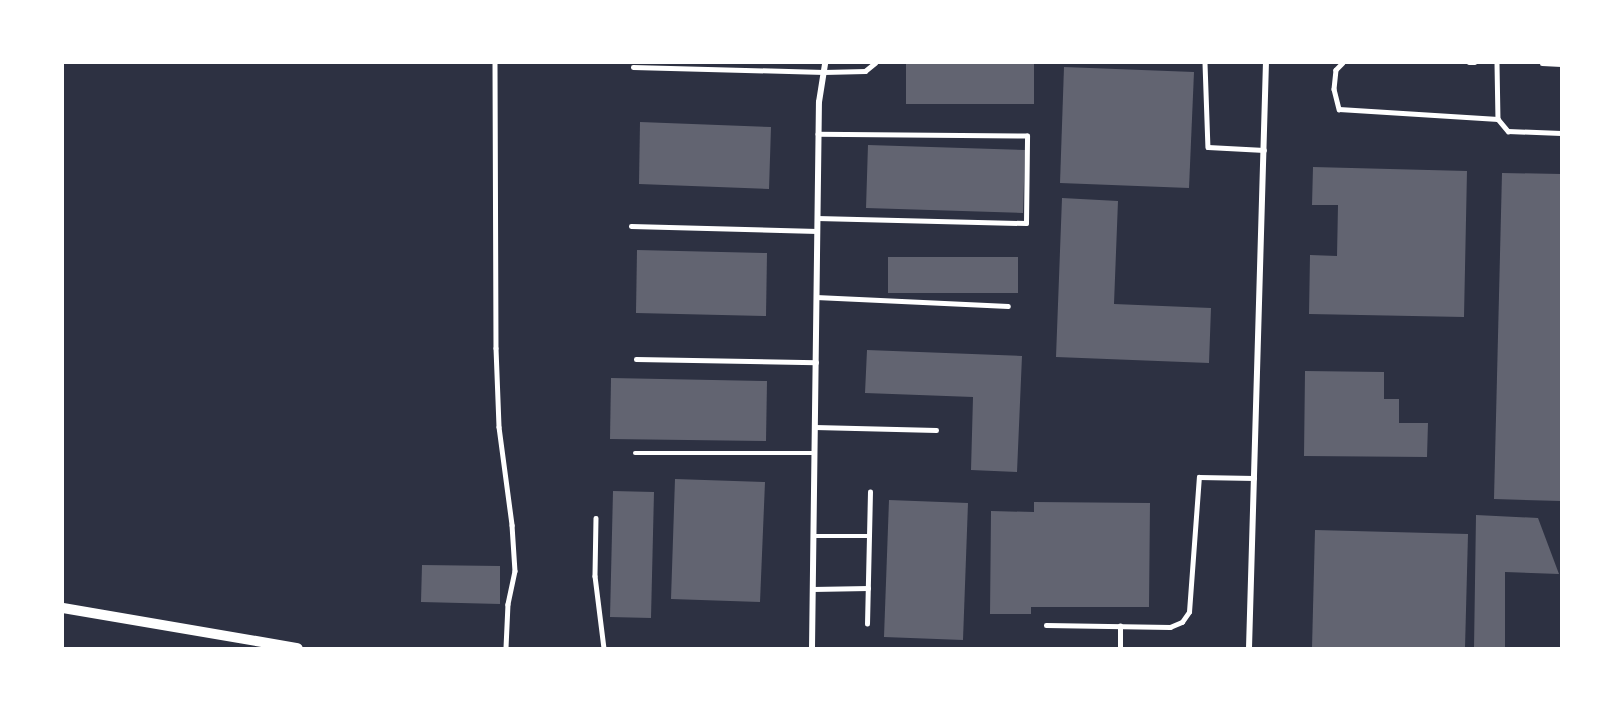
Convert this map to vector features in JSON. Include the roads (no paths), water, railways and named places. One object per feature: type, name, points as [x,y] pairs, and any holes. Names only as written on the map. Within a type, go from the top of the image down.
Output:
[{"type":"street","points":[[812,648],[818,134],[819,102],[825,63]]},
{"type":"street","points":[[1249,648],[1266,63]]},
{"type":"street","points":[[63,608],[298,648]]},
{"type":"lane","points":[[495,63],[496,348],[499,427],[512,525],[515,571],[508,604],[506,648]]},
{"type":"lane","points":[[633,67],[824,72],[866,71],[875,63]]},
{"type":"lane","points":[[1205,63],[1208,147],[1264,150]]},
{"type":"lane","points":[[1343,63],[1336,70],[1334,89],[1340,109],[1498,119]]},
{"type":"lane","points":[[1469,63],[1475,63]]},
{"type":"lane","points":[[1497,63],[1498,119],[1508,131],[1561,133]]},
{"type":"lane","points":[[1542,63],[1561,64]]},
{"type":"lane","points":[[817,218],[1026,223],[1027,136],[818,134]]},
{"type":"lane","points":[[631,226],[817,231]]},
{"type":"lane","points":[[816,297],[1008,306]]},
{"type":"lane","points":[[636,359],[816,362]]},
{"type":"lane","points":[[815,427],[936,430]]},
{"type":"lane","points":[[635,453],[814,453]]},
{"type":"lane","points":[[1046,625],[1170,627],[1182,622],[1190,612],[1199,477],[1254,478]]},
{"type":"lane","points":[[867,624],[870,492]]},
{"type":"lane","points":[[596,518],[595,576],[604,648]]},
{"type":"lane","points":[[814,536],[869,536]]},
{"type":"lane","points":[[813,589],[868,588]]},
{"type":"lane","points":[[1120,626],[1120,648]]}]
